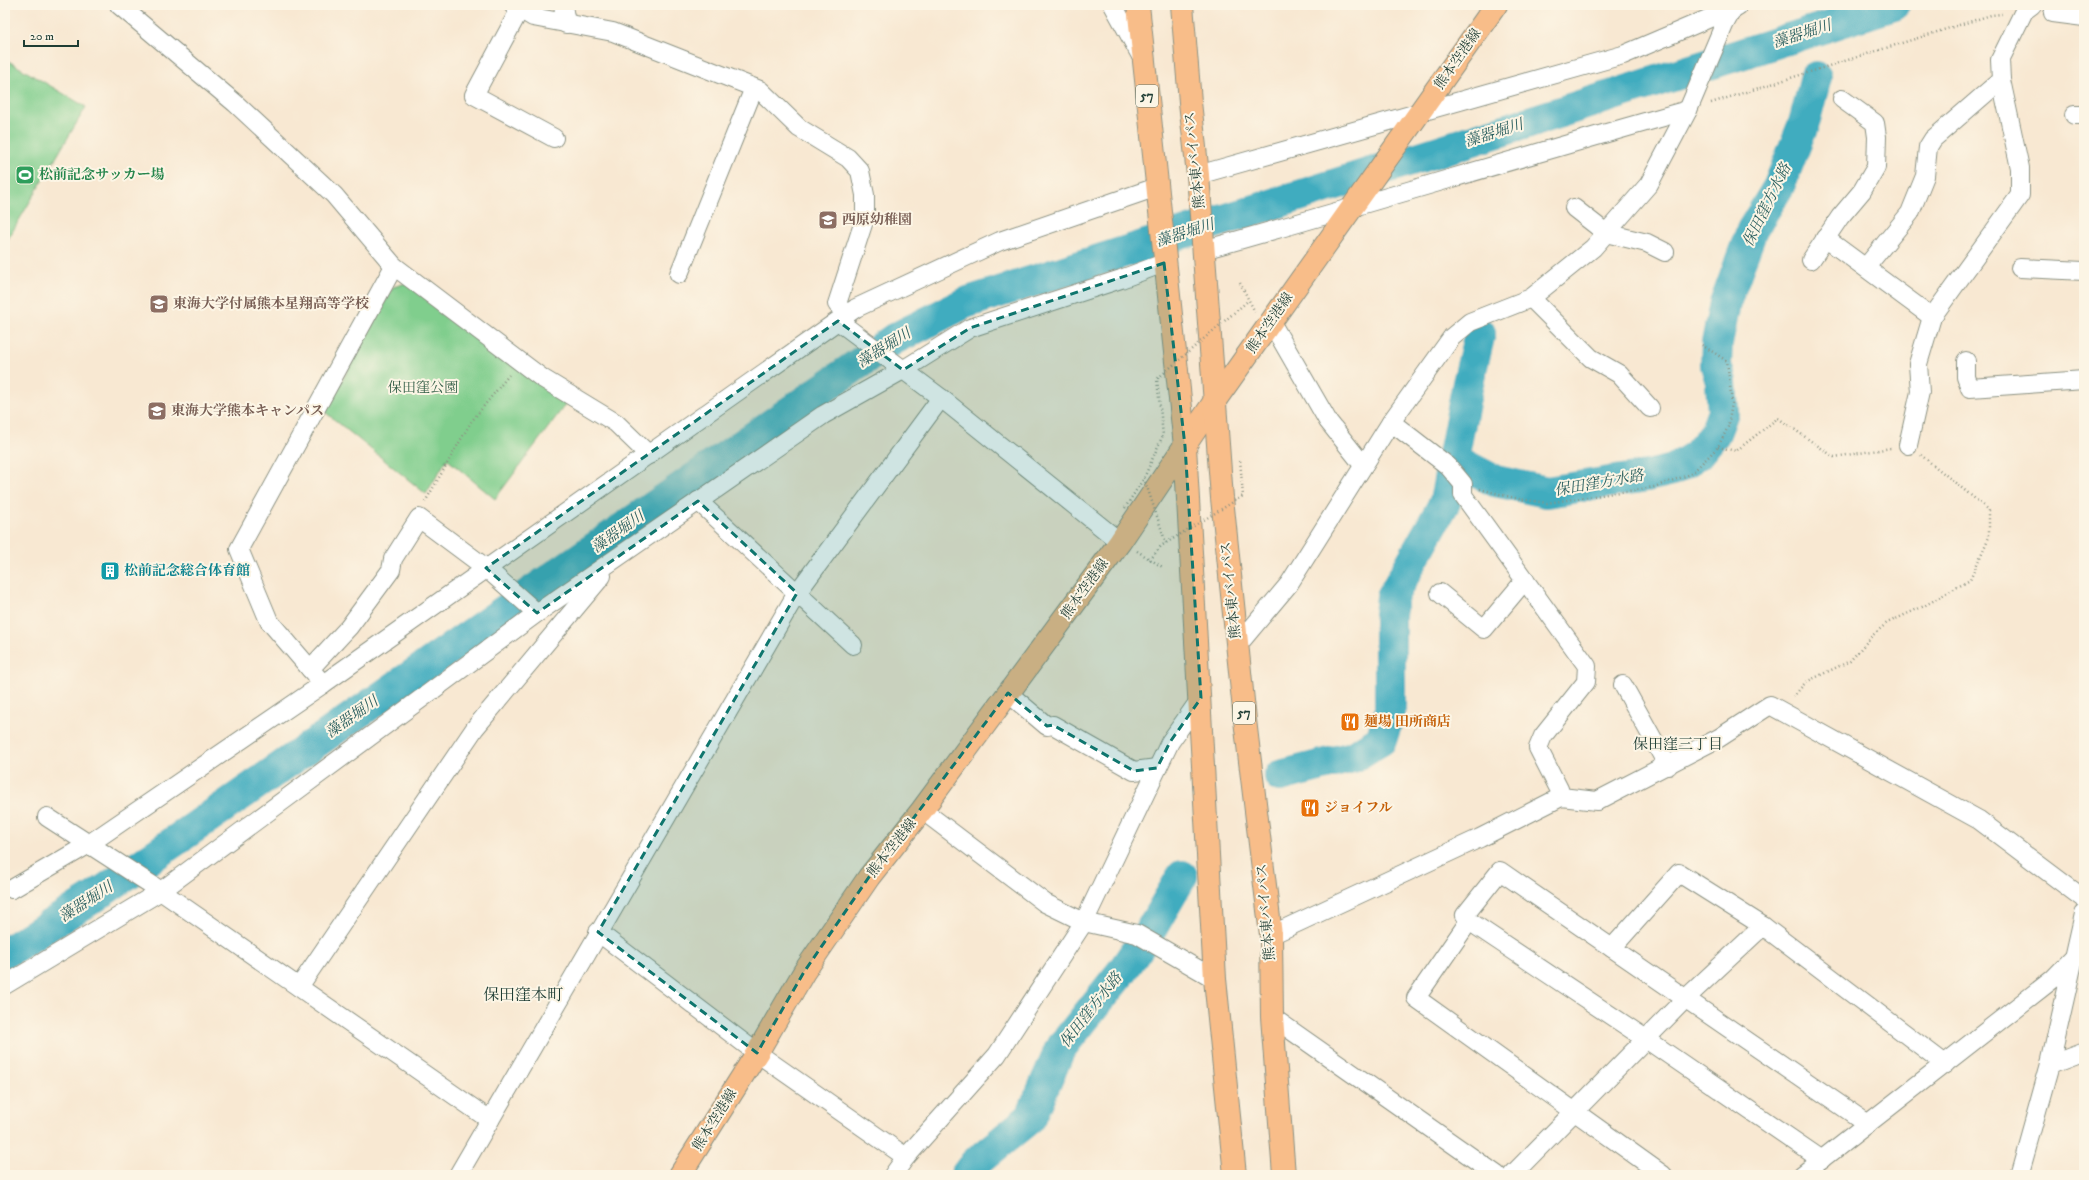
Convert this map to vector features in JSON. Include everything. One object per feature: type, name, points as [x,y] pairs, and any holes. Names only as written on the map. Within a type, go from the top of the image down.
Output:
[{"type":"main road","name":"57","points":[[1138,5],[1164,263],[1185,446],[1201,698],[1215,979],[1235,1175]]},
{"type":"main road","name":"熊本東バイパス","points":[[1182,5],[1198,175],[1214,402],[1237,646],[1270,935],[1272,1017],[1284,1175]]},
{"type":"main road","name":"熊本空港線","points":[[680,1175],[757,1053],[804,972],[869,877],[922,810],[1008,693],[1128,546],[1185,446],[1214,402],[1263,318],[1355,204],[1496,5]]},
{"type":"street","points":[[563,5],[566,24]]},
{"type":"street","points":[[1113,5],[1143,58]]},
{"type":"street","points":[[1198,175],[1416,119],[1623,54],[1739,6]]},
{"type":"street","points":[[1237,646],[1289,584],[1391,422],[1452,337],[1470,322],[1531,298],[1593,248],[1649,184],[1691,103],[1724,25],[1739,6]]},
{"type":"street","points":[[554,138],[474,95],[517,7],[533,17],[613,32],[760,90],[799,128],[848,158],[860,171],[865,195],[865,218],[837,304],[842,318],[898,367],[942,398],[1128,546]]},
{"type":"street","points":[[128,8],[140,24],[171,48],[235,103],[334,195],[394,266],[542,378],[616,423],[649,455]]},
{"type":"street","points":[[1908,445],[1920,392],[1918,364],[1932,317],[2020,196],[2020,168],[2001,80],[2000,60],[2028,8]]},
{"type":"street","points":[[2053,13],[2084,17]]},
{"type":"street","points":[[1866,267],[1910,212],[1925,176],[1928,147],[1933,139],[2001,80]]},
{"type":"street","points":[[679,274],[754,88]]},
{"type":"street","points":[[1810,260],[1840,217],[1862,191],[1876,167],[1877,137],[1875,123],[1842,99]]},
{"type":"street","points":[[1203,250],[1355,204],[1554,147],[1691,103]]},
{"type":"street","points":[[12,888],[89,844],[324,684],[486,568],[649,455],[856,308],[881,294],[1000,241],[1157,187]]},
{"type":"street","points":[[1574,208],[1606,233],[1646,243],[1665,252]]},
{"type":"street","points":[[1825,238],[1932,317]]},
{"type":"street","points":[[2020,268],[2063,262],[2084,270]]},
{"type":"street","points":[[5,985],[157,888],[533,609],[615,559],[823,415],[898,367],[970,328],[1121,279],[1164,263]]},
{"type":"street","points":[[324,684],[268,621],[239,549],[394,266]]},
{"type":"street","points":[[1531,298],[1591,358],[1619,374],[1650,408]]},
{"type":"street","points":[[1263,318],[1328,421],[1363,466]]},
{"type":"street","points":[[1966,361],[1966,377],[1970,388],[2084,380]]},
{"type":"street","points":[[458,1175],[598,932],[797,593],[942,398]]},
{"type":"street","points":[[1391,422],[1448,466],[1462,484],[1463,495],[1587,666],[1586,682],[1543,736],[1538,748],[1559,789],[1561,797]]},
{"type":"street","points":[[698,501],[853,645]]},
{"type":"street","points":[[310,669],[349,627],[391,570],[393,558],[420,518],[486,568],[533,609]]},
{"type":"street","points":[[299,987],[475,728],[615,559]]},
{"type":"street","points":[[1440,593],[1484,629],[1525,580]]},
{"type":"street","points":[[1623,685],[1668,766]]},
{"type":"street","points":[[1008,693],[1047,726],[1053,725],[1134,771],[1158,768]]},
{"type":"street","points":[[893,1175],[906,1157],[997,1055],[1084,922],[1170,742],[1201,698]]},
{"type":"street","points":[[1270,935],[1480,838],[1561,797],[1597,801],[1668,766],[1719,738],[1770,704],[1979,820],[2084,899]]},
{"type":"street","points":[[922,810],[1045,902],[1084,922],[1137,934],[1215,979]]},
{"type":"street","points":[[47,817],[157,888],[490,1120]]},
{"type":"street","points":[[1822,1160],[1646,1039],[1469,921],[1465,915],[1500,871],[1868,1124]]},
{"type":"street","points":[[1612,948],[1679,873],[1763,926],[1945,1064]]},
{"type":"street","points":[[2018,1175],[2050,1064],[2079,952],[2084,914]]},
{"type":"street","points":[[1469,921],[1416,998],[1663,1175]]},
{"type":"street","points":[[1512,1175],[1685,999],[1763,926]]},
{"type":"street","points":[[598,932],[757,1053],[906,1157]]},
{"type":"street","points":[[1802,1175],[2053,979],[2079,952]]},
{"type":"street","points":[[1272,1017],[1497,1175]]},
{"type":"street","points":[[2050,1064],[2084,1051]]},
{"type":"path","points":[[1691,103],[1991,15],[2028,8]]},
{"type":"path","points":[[1240,283],[1249,300],[1263,318]]},
{"type":"path","points":[[1125,508],[1144,478],[1163,435],[1157,379],[1249,300]]},
{"type":"path","points":[[1462,484],[1519,499],[1547,503],[1654,487],[1691,474],[1718,447],[1728,427],[1732,404],[1727,361],[1702,345]]},
{"type":"path","points":[[420,518],[422,508],[471,422],[520,360]]},
{"type":"path","points":[[1718,447],[1736,451],[1778,418],[1834,457],[1908,445],[1989,510],[1990,537],[1970,580],[1924,606],[1887,623],[1872,636],[1850,660],[1806,682],[1791,699],[1770,704]]},
{"type":"path","points":[[1150,560],[1166,543],[1243,496],[1240,459]]},
{"type":"path","points":[[1144,478],[1166,543]]},
{"type":"path","points":[[1128,546],[1164,568]]},
{"type":"highlighted area","points":[[1164,263],[1185,446],[1201,698],[1170,742],[1157,768],[1134,771],[1053,725],[1047,726],[1008,693],[869,877],[804,972],[757,1053],[598,932],[797,593],[698,501],[537,613],[486,568],[838,321],[903,370],[970,328]]},
{"type":"green space","name":"松前記念サッカー場","points":[[5,59],[86,107],[5,244]]},
{"type":"green space","name":"保田窪公園","points":[[406,283],[568,401],[495,499],[447,459],[426,494],[325,412],[393,287]]},
{"type":"waterway","name":"藻器堀川","points":[[5,953],[96,896],[894,339],[965,303],[1894,5]]},
{"type":"waterway","name":"保田窪方水路","points":[[1280,776],[1353,757],[1381,740],[1390,712],[1390,615],[1392,597],[1445,502],[1453,459],[1495,481],[1547,492],[1647,476],[1673,470],[1697,455],[1715,433],[1723,412],[1721,382],[1716,365],[1717,343],[1725,303],[1752,230],[1779,186],[1804,123],[1816,77]]},
{"type":"waterway","points":[[1453,459],[1468,383],[1480,333]]},
{"type":"waterway","name":"保田窪方水路","points":[[966,1175],[975,1163],[1031,1117],[1060,1049],[1123,970],[1150,931],[1182,876]]},
{"type":"place","name":"松前記念サッカー場","points":[[25,175]]},
{"type":"place","name":"西原幼稚園","points":[[828,220]]},
{"type":"place","name":"東海大学付属熊本星翔高等学校","points":[[159,304]]},
{"type":"place","name":"東海大学熊本キャンパス","points":[[157,411]]},
{"type":"place","name":"松前記念総合体育館","points":[[110,571]]},
{"type":"place","name":"麺場 田所商店","points":[[1350,722]]},
{"type":"place","name":"ジョイフル","points":[[1310,808]]},
{"type":"district","name":"保田窪三丁目","points":[[1678,744]]},
{"type":"district","name":"保田窪本町","points":[[523,995]]}]
